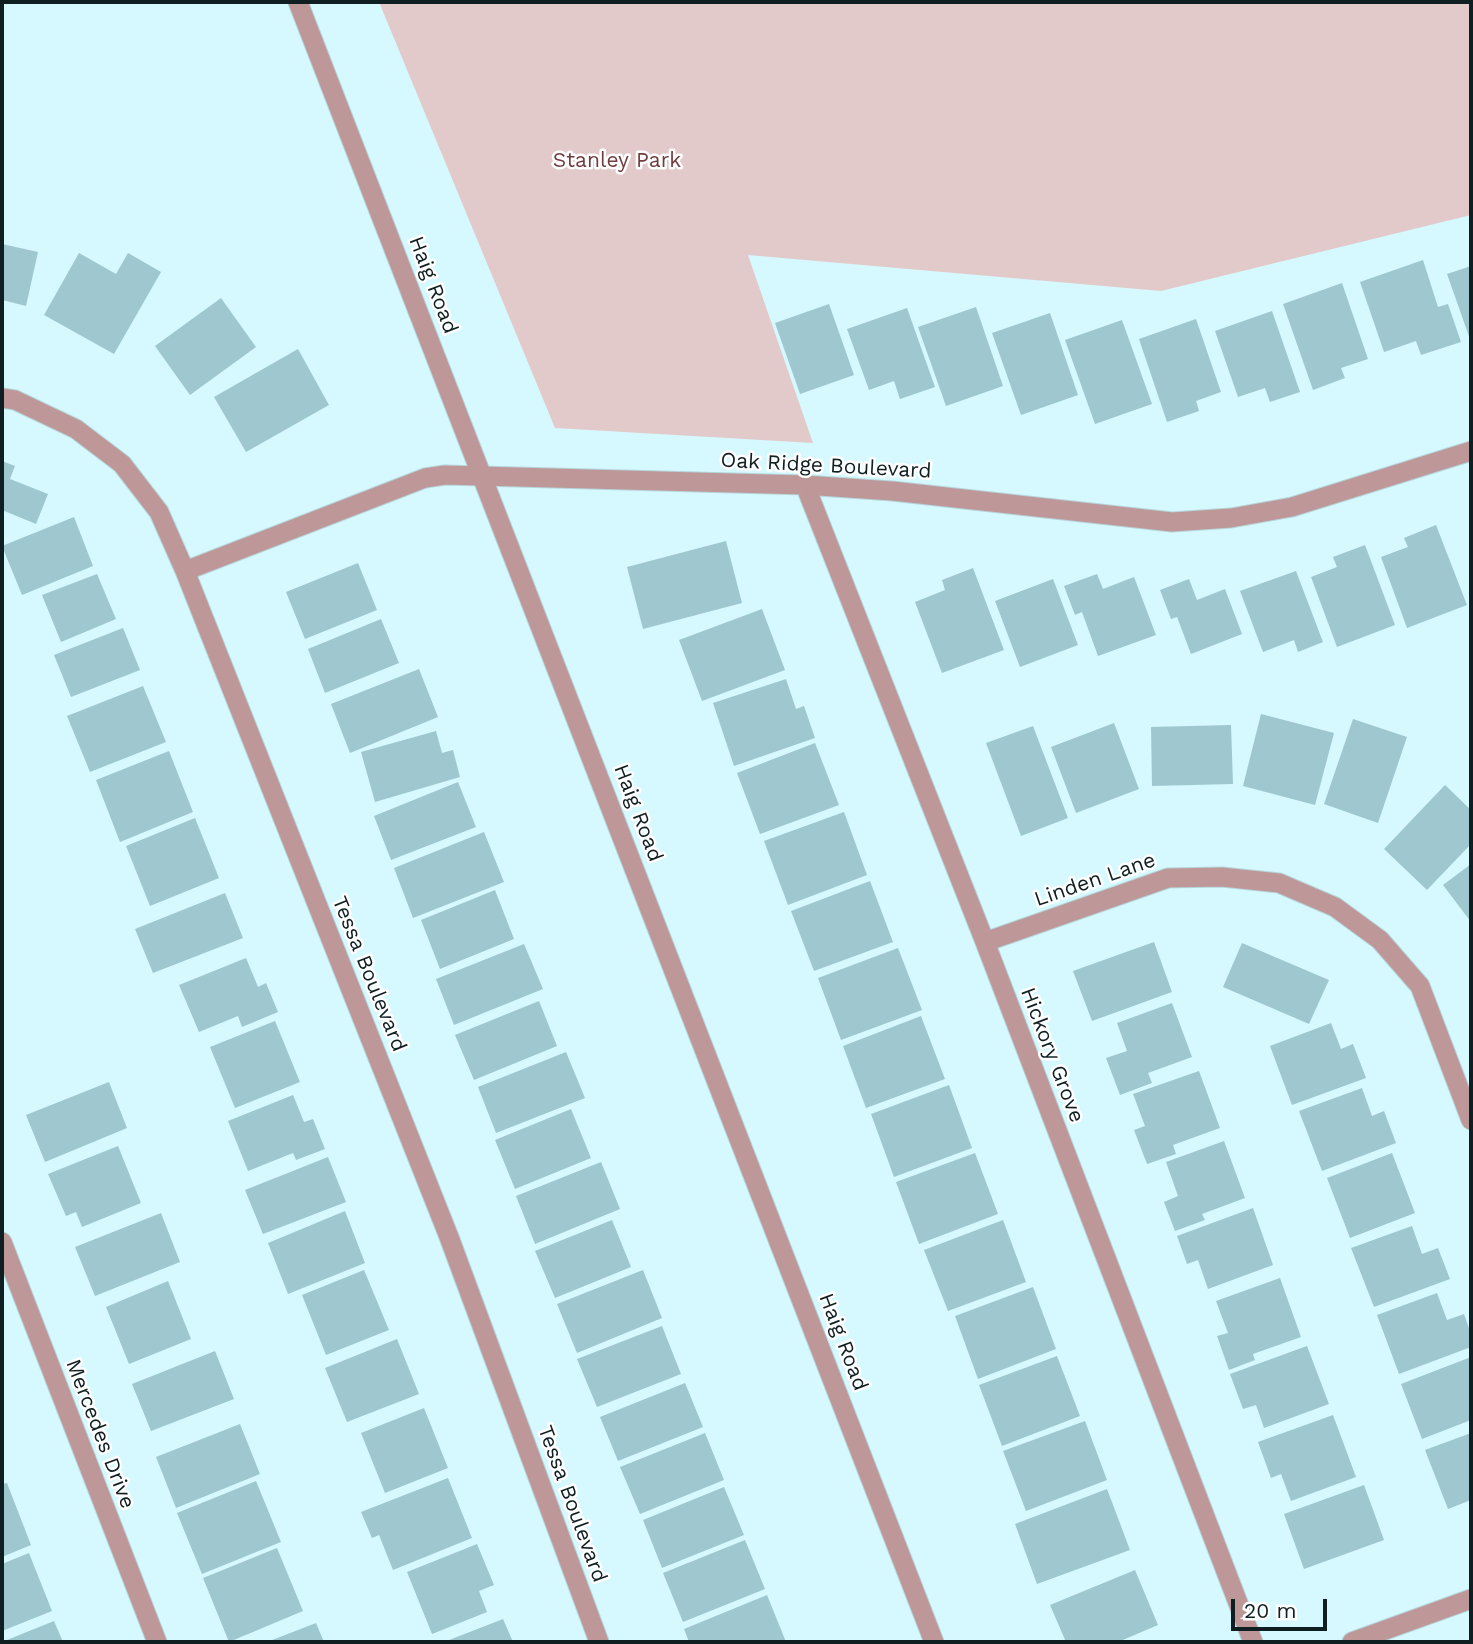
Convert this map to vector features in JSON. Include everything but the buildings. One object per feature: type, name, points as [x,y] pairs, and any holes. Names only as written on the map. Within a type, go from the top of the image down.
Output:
[{"type":"street","name":"Haig Road","points":[[298,2],[934,1642]]},
{"type":"street","name":"Tessa Boulevard","points":[[2,398],[15,400],[76,429],[122,464],[159,512],[185,570],[449,1237],[599,1642]]},
{"type":"street","name":"Oak Ridge Boulevard","points":[[185,570],[425,478],[445,475],[805,485],[892,491],[1172,522],[1231,518],[1292,507],[1471,451]]},
{"type":"street","name":"Hickory Grove","points":[[805,485],[985,942],[1253,1642]]},
{"type":"street","name":"Linden Lane","points":[[985,942],[1168,878],[1222,877],[1279,883],[1335,906],[1380,940],[1420,986],[1471,1120]]},
{"type":"street","name":"Mercedes Drive","points":[[2,1242],[157,1642]]},
{"type":"street","points":[[1352,1642],[1471,1599]]},
{"type":"green space","name":"Stanley Park","points":[[379,2],[1471,2],[1471,215],[1161,291],[748,255],[813,443],[555,428]]}]
